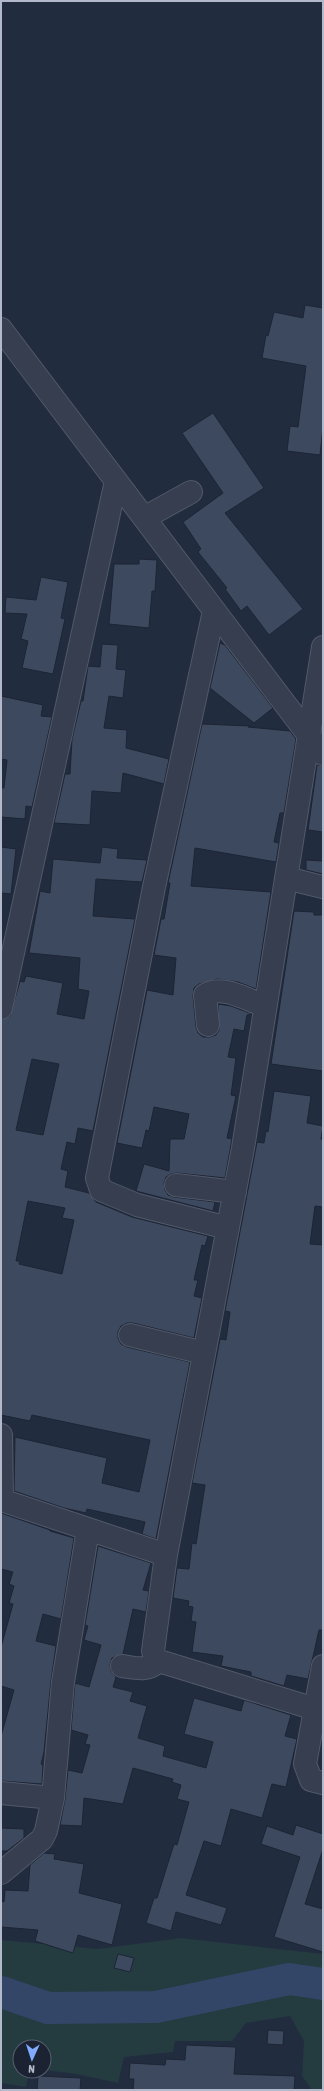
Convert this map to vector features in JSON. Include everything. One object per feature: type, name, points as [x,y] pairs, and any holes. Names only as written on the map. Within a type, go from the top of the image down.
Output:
[{"type":"street","points":[[1,330],[323,754]]},
{"type":"street","points":[[1,1008],[116,480]]},
{"type":"street","points":[[144,518],[191,492]]},
{"type":"street","points":[[214,611],[154,887],[97,1178],[101,1190],[137,1205],[228,1228]]},
{"type":"street","points":[[315,1709],[159,1661],[155,1658],[154,1637],[166,1555],[235,1192],[323,647]]},
{"type":"street","points":[[286,878],[323,887]]},
{"type":"street","points":[[208,1025],[204,995],[210,991],[231,994],[265,1006]]},
{"type":"street","points":[[176,1185],[235,1192]]},
{"type":"street","points":[[130,1335],[204,1353]]},
{"type":"street","points":[[1,1436],[2,1500],[166,1555]]},
{"type":"street","points":[[1,1873],[42,1839],[46,1831],[53,1798],[63,1682],[88,1529]]},
{"type":"street","points":[[122,1666],[146,1669],[152,1668],[159,1661]]},
{"type":"street","points":[[323,1666],[305,1764],[311,1780],[323,1783]]},
{"type":"street","points":[[1,1793],[53,1798]]},
{"type":"green space","points":[[181,1938],[323,1954],[323,2090],[312,2090],[302,2076],[304,2041],[290,2016],[246,2023],[232,2041],[175,2041],[173,2052],[124,2057],[118,2083],[76,2074],[52,2071],[52,2039],[12,2039],[12,2079],[28,2079],[26,2087],[1,2083],[1,1940],[98,1949]]},
{"type":"building","points":[[305,305],[323,308],[323,427],[320,455],[287,451],[290,426],[298,427],[306,366],[262,358],[266,335],[268,336],[274,312],[303,318]]},
{"type":"building","points":[[213,413],[264,488],[225,513],[303,609],[269,635],[247,606],[241,611],[225,589],[227,588],[198,552],[201,549],[183,522],[223,493],[182,433]]},
{"type":"building","points":[[139,559],[157,560],[155,591],[152,591],[149,628],[109,624],[114,564],[139,564]]},
{"type":"building","points":[[41,577],[68,582],[61,618],[65,619],[53,674],[22,668],[28,641],[21,639],[27,614],[5,613],[6,597],[36,600]]},
{"type":"building","points":[[220,643],[225,645],[273,708],[254,723],[210,688]]},
{"type":"building","points":[[102,644],[118,645],[116,669],[126,670],[123,698],[109,696],[104,728],[127,730],[126,748],[169,759],[164,784],[123,773],[121,793],[92,791],[90,825],[54,823],[65,774],[70,774],[72,739],[81,701],[83,701],[88,666],[100,667]]},
{"type":"building","points":[[1,696],[43,705],[41,716],[52,717],[32,807],[26,806],[25,819],[1,817],[1,788],[4,788],[7,760],[1,759]]},
{"type":"building","points":[[202,724],[250,726],[248,727],[290,731],[296,739],[284,813],[280,813],[274,842],[279,843],[276,862],[195,848],[191,886],[271,892],[256,989],[238,982],[217,979],[199,984],[194,988],[193,996],[196,1027],[198,1033],[203,1037],[216,1035],[219,1030],[218,1004],[231,1006],[252,1014],[247,1015],[244,1031],[234,1029],[228,1057],[236,1058],[231,1095],[236,1096],[227,1138],[232,1139],[225,1178],[177,1173],[166,1177],[164,1183],[165,1190],[168,1195],[215,1202],[213,1211],[136,1191],[144,1164],[169,1171],[170,1139],[184,1139],[189,1114],[154,1107],[149,1131],[146,1130],[142,1148],[117,1143],[147,990],[173,995],[176,958],[154,955],[161,919],[164,919],[170,883],[168,883]]},
{"type":"building","points":[[317,765],[323,766],[323,832],[308,830]]},
{"type":"building","points":[[1,847],[16,849],[11,894],[1,893]]},
{"type":"building","points":[[102,847],[118,849],[117,858],[147,860],[142,882],[96,879],[93,916],[135,919],[93,1131],[78,1128],[75,1144],[67,1142],[61,1169],[68,1171],[65,1187],[89,1193],[96,1202],[132,1217],[208,1236],[205,1246],[202,1245],[194,1280],[198,1280],[194,1296],[202,1298],[194,1338],[133,1323],[127,1323],[121,1326],[118,1332],[118,1338],[121,1344],[127,1347],[190,1362],[156,1539],[142,1534],[145,1522],[87,1509],[86,1513],[64,1508],[14,1491],[15,1437],[107,1458],[102,1483],[139,1492],[150,1440],[32,1415],[30,1421],[1,1415],[1,1020],[10,1016],[20,981],[24,982],[26,976],[63,983],[57,1014],[84,1019],[89,991],[78,989],[80,958],[29,953],[40,891],[50,893],[53,859],[100,863]],"holes":[[[32,1059],[59,1064],[43,1135],[16,1130]],[[28,1201],[65,1208],[62,1218],[74,1220],[62,1274],[19,1264],[20,1261],[16,1261]]]},
{"type":"building","points":[[306,860],[323,861],[323,874],[306,870]]},
{"type":"building","points":[[294,911],[314,912],[314,915],[323,915],[323,1071],[271,1064]]},
{"type":"building","points":[[274,1091],[311,1096],[307,1123],[323,1126],[321,1139],[323,1140],[323,1207],[315,1206],[310,1244],[323,1245],[323,1630],[319,1630],[308,1679],[287,1675],[284,1686],[251,1676],[251,1672],[221,1666],[223,1656],[192,1652],[196,1622],[191,1621],[193,1607],[188,1606],[189,1601],[173,1598],[177,1568],[189,1569],[192,1543],[196,1544],[205,1485],[192,1483],[220,1339],[226,1340],[230,1312],[225,1311],[257,1142],[264,1143],[266,1131],[268,1132]]},
{"type":"building","points":[[1,1513],[74,1538],[61,1619],[43,1614],[36,1641],[56,1646],[44,1752],[41,1764],[43,1765],[42,1784],[1,1781],[1,1736],[14,1690],[1,1686],[1,1647],[13,1604],[9,1603],[14,1586],[9,1584],[13,1572],[1,1569]]},
{"type":"building","points":[[98,1546],[151,1563],[143,1590],[149,1591],[146,1612],[133,1609],[123,1654],[112,1658],[110,1665],[111,1671],[116,1677],[113,1687],[133,1692],[130,1701],[147,1706],[138,1738],[165,1746],[163,1756],[206,1768],[213,1742],[184,1734],[194,1698],[241,1711],[244,1700],[291,1715],[285,1736],[297,1739],[286,1787],[272,1784],[262,1818],[231,1809],[221,1846],[204,1841],[186,1895],[227,1908],[221,1925],[176,1912],[171,1931],[146,1923],[154,1898],[157,1898],[174,1844],[177,1845],[189,1802],[177,1799],[181,1785],[172,1782],[173,1779],[133,1768],[123,1804],[84,1798],[82,1826],[60,1825],[65,1799],[68,1770],[82,1773],[90,1745],[85,1744],[88,1735],[71,1730],[75,1683],[89,1687],[101,1645],[84,1640],[88,1626],[85,1625]]},
{"type":"building","points":[[296,1825],[323,1834],[323,1849],[305,1904],[323,1909],[323,1952],[274,1937],[300,1857],[261,1844],[267,1826],[293,1835]]},
{"type":"building","points":[[1,1828],[24,1829],[24,1838],[7,1851],[1,1851]]},
{"type":"building","points":[[44,1853],[55,1854],[54,1859],[84,1864],[79,1893],[122,1904],[112,1945],[78,1935],[73,1953],[35,1941],[38,1930],[1,1927],[1,1901],[4,1902],[5,1890],[28,1891],[30,1865]]},
{"type":"building","points":[[118,1954],[134,1958],[130,1972],[114,1968]]},
{"type":"building","points":[[268,2030],[284,2031],[283,2045],[267,2044]]},
{"type":"building","points":[[186,2045],[236,2047],[234,2074],[295,2076],[294,2090],[133,2090],[134,2079],[129,2079],[130,2063],[165,2065],[166,2059],[185,2060]]},
{"type":"building","points":[[52,2077],[81,2078],[80,2090],[37,2090],[38,2079],[52,2079]]},
{"type":"waterway","points":[[1,1992],[48,2008],[156,2007],[289,1979],[323,1984]]}]
